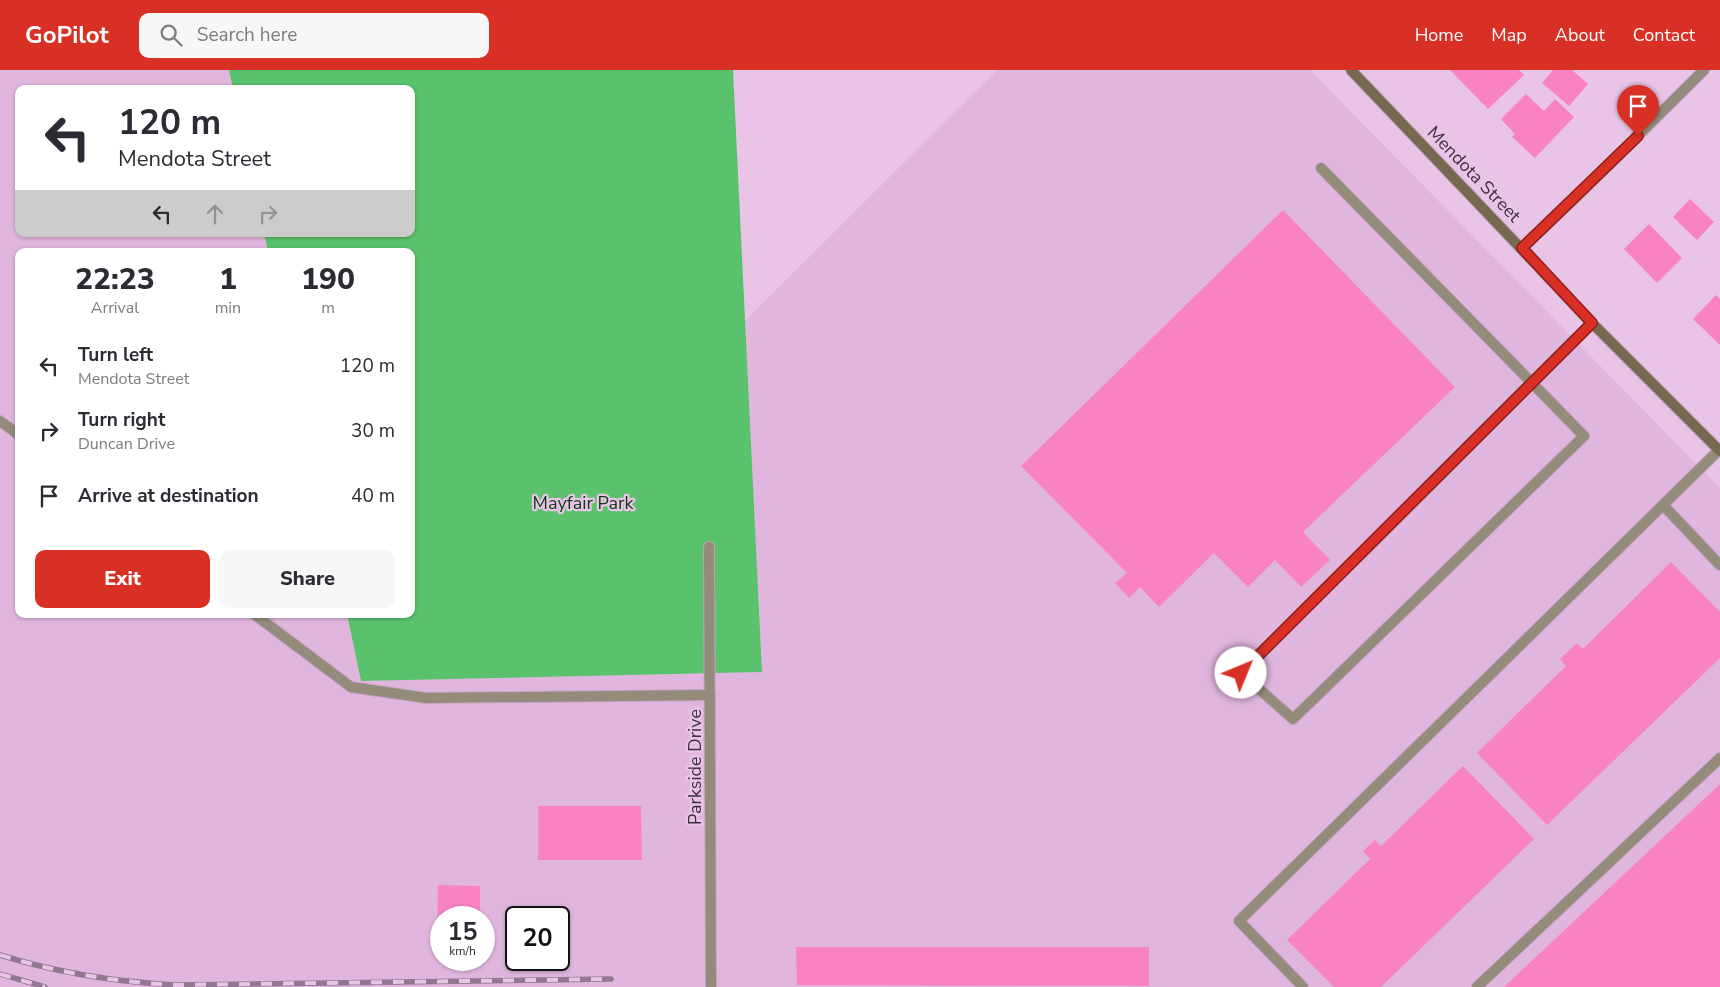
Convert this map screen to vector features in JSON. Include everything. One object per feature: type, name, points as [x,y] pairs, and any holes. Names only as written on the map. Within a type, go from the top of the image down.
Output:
[{"type":"street","name":"Mendota Street","points":[[1350,70],[1592,323],[1720,451]]},
{"type":"street","points":[[1522,248],[1704,70]]},
{"type":"street","points":[[1321,168],[1531,383],[1584,436],[1293,719],[1241,673],[1531,383],[1592,323]]},
{"type":"street","points":[[0,421],[15,432]]},
{"type":"street","points":[[1303,987],[1239,921],[1720,451]]},
{"type":"street","points":[[1663,505],[1720,565]]},
{"type":"street","name":"Parkside Drive","points":[[708,547],[712,987]]},
{"type":"street","points":[[259,618],[351,687],[426,698],[710,695]]},
{"type":"street","points":[[1477,987],[1720,758]]},
{"type":"shaded area","points":[[0,70],[229,70],[232,85],[15,85],[15,237],[265,237],[267,248],[15,248],[15,618],[348,618],[361,681],[762,672],[745,321],[997,70],[1310,70],[1720,488],[1720,987],[0,987]]},
{"type":"green space","name":"Mayfair Park","points":[[229,70],[733,70],[762,672],[361,681],[348,618],[415,618],[415,248],[267,248],[265,237],[415,237],[415,85],[232,85]]},
{"type":"building","points":[[1450,70],[1519,70],[1524,75],[1488,109]]},
{"type":"building","points":[[1553,70],[1572,70],[1588,84],[1569,106],[1542,83]]},
{"type":"building","points":[[1526,94],[1544,111],[1555,99],[1574,117],[1535,158],[1512,137],[1515,134],[1501,119]]},
{"type":"building","points":[[1690,199],[1714,222],[1697,240],[1673,217]]},
{"type":"building","points":[[1283,210],[1455,387],[1303,532],[1330,560],[1301,587],[1275,560],[1248,587],[1214,553],[1159,607],[1140,587],[1129,598],[1115,583],[1127,573],[1021,466]]},
{"type":"building","points":[[1649,224],[1682,258],[1657,283],[1624,249]]},
{"type":"building","points":[[1716,295],[1720,299],[1720,345],[1693,319]]},
{"type":"building","points":[[1671,562],[1720,612],[1720,658],[1547,825],[1477,753],[1566,666],[1560,659],[1577,643],[1583,649]]},
{"type":"building","points":[[1463,766],[1534,839],[1381,987],[1334,987],[1287,940],[1370,859],[1363,851],[1375,840],[1381,846]]},
{"type":"building","points":[[1720,784],[1720,987],[1504,987]]},
{"type":"building","points":[[538,806],[641,806],[642,860],[538,860]]},
{"type":"building","points":[[438,885],[480,886],[480,906],[438,906]]},
{"type":"building","points":[[796,947],[1149,947],[1149,986],[797,985]]},
{"type":"railway","points":[[0,955],[87,976],[131,982],[176,985],[611,979]]},
{"type":"railway","points":[[0,974],[45,987]]},
{"type":"route","points":[[1241,673],[1592,323],[1522,248],[1638,136]]}]
